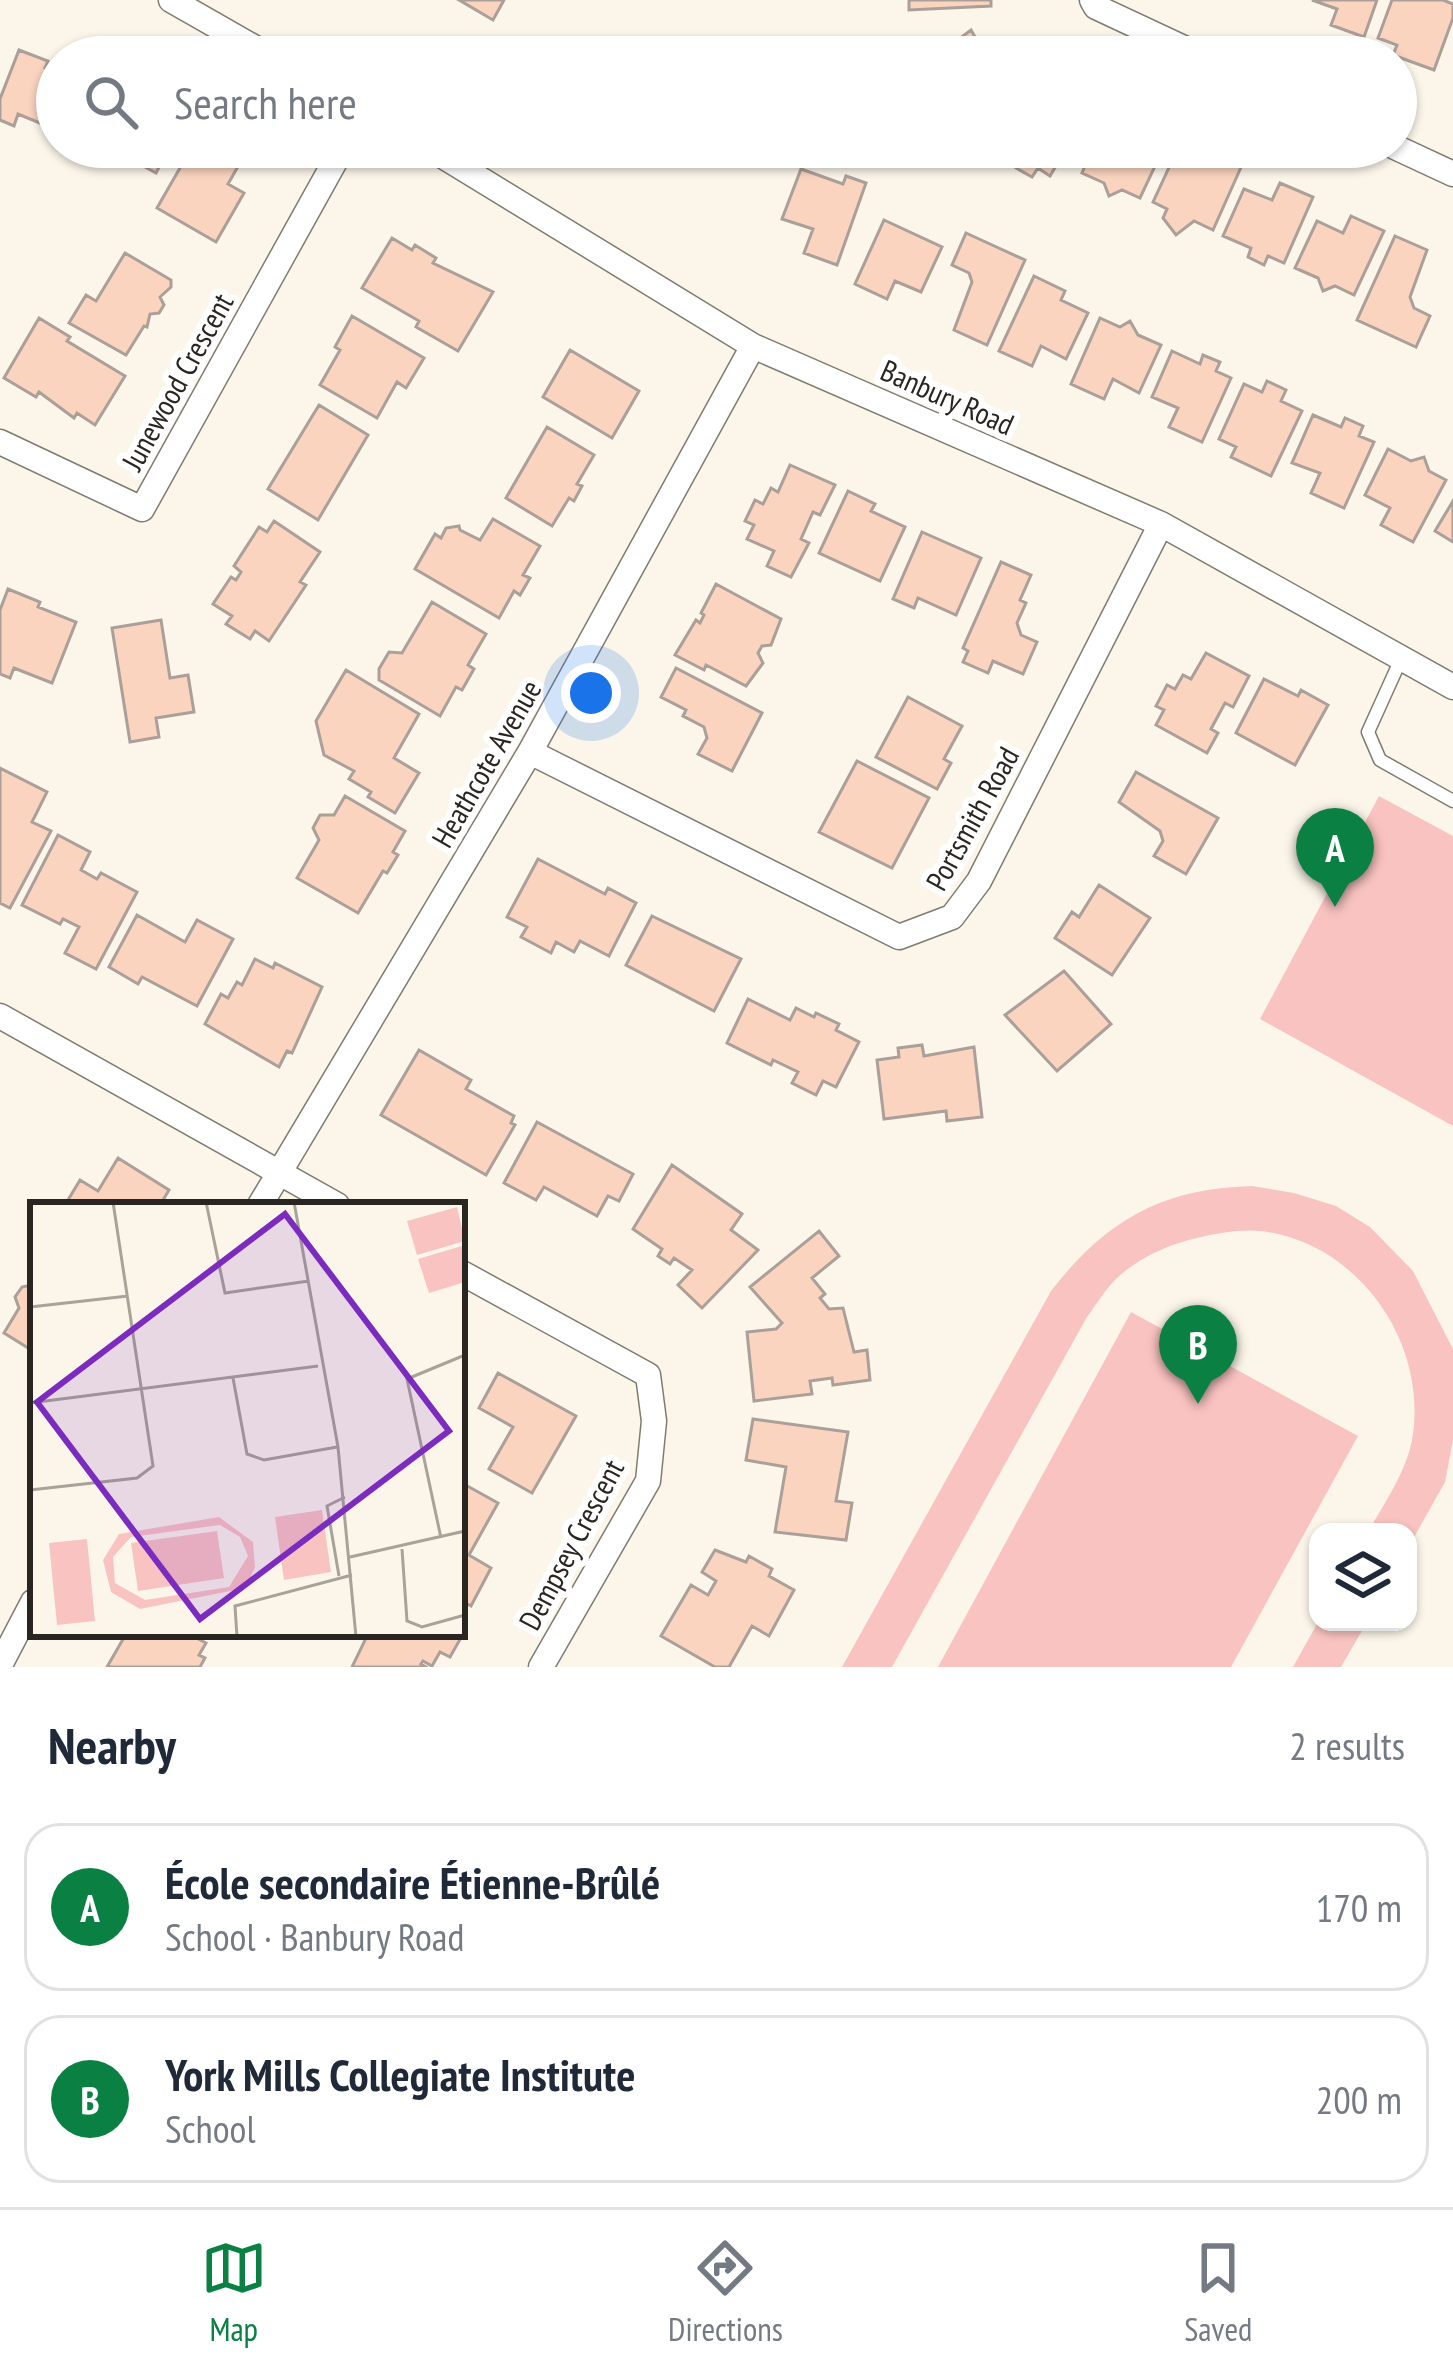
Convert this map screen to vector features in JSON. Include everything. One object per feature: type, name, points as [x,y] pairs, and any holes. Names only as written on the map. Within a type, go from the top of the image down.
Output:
[{"type":"street","points":[[171,0],[235,36]]},
{"type":"street","points":[[1092,0],[1096,7],[1158,36]]},
{"type":"street","points":[[1417,157],[1453,174]]},
{"type":"street","name":"Junewood Crescent","points":[[0,442],[142,509],[332,168]]},
{"type":"street","name":"Banbury Road","points":[[462,168],[753,346],[1161,524],[1453,687]]},
{"type":"street","name":"Heathcote Avenue","points":[[262,1202],[530,752],[753,346]]},
{"type":"street","name":"Portsmith Road","points":[[530,752],[899,937],[952,917],[979,881],[1161,524]]},
{"type":"street","points":[[0,1016],[333,1202]]},
{"type":"street","name":"Dempsey Crescent","points":[[465,1275],[648,1375],[654,1421],[648,1481],[541,1667]]},
{"type":"street","points":[[0,1665],[30,1608]]},
{"type":"lane","points":[[1401,658],[1368,731],[1380,760],[1453,801]]},
{"type":"shaded area","points":[[1379,796],[1453,836],[1453,1126],[1260,1019]]},
{"type":"shaded area","points":[[1252,1186],[1336,1206],[1370,1227],[1413,1271],[1453,1349],[1453,1440],[1445,1482],[1417,1532],[1417,1523],[1373,1523],[1405,1464],[1414,1404],[1410,1369],[1380,1304],[1329,1255],[1297,1240],[1261,1231],[1205,1236],[1153,1253],[1111,1284],[1087,1317],[892,1667],[842,1667],[1051,1291],[1093,1245],[1138,1213],[1190,1193]]},
{"type":"shaded area","points":[[1131,1312],[1358,1436],[1231,1667],[938,1667]]},
{"type":"shaded area","points":[[1313,1631],[1362,1631],[1341,1667],[1293,1667]]},
{"type":"building","points":[[459,0],[504,0],[493,20]]},
{"type":"building","points":[[909,0],[991,0],[991,6],[909,10]]},
{"type":"building","points":[[1312,0],[1377,0],[1364,36],[1331,25],[1337,9]]},
{"type":"building","points":[[1392,0],[1453,4],[1453,18],[1434,70],[1417,64],[1417,36],[1379,36]]},
{"type":"building","points":[[19,50],[36,56],[36,121],[18,114],[14,126],[0,120],[0,99]]},
{"type":"building","points":[[180,168],[237,168],[228,184],[244,193],[216,242],[157,208]]},
{"type":"building","points":[[1016,168],[1038,168],[1032,177]]},
{"type":"building","points":[[1084,168],[1154,168],[1140,198],[1122,190],[1109,196],[1104,183],[1082,173]]},
{"type":"building","points":[[1169,168],[1241,168],[1213,230],[1194,221],[1176,235],[1163,218],[1167,209],[1153,202]]},
{"type":"building","points":[[801,169],[843,184],[846,176],[866,183],[837,265],[804,253],[813,229],[782,219]]},
{"type":"building","points":[[1280,183],[1313,197],[1284,263],[1268,256],[1264,265],[1248,257],[1251,248],[1223,236],[1244,189],[1272,200]]},
{"type":"building","points":[[1351,216],[1384,231],[1354,295],[1335,286],[1323,291],[1318,278],[1295,268],[1317,221],[1343,233]]},
{"type":"building","points":[[884,220],[942,247],[921,292],[895,281],[887,299],[855,284]]},
{"type":"building","points":[[966,233],[1025,260],[987,345],[954,330],[972,282],[969,273],[952,265]]},
{"type":"building","points":[[1395,236],[1427,250],[1410,297],[1414,308],[1430,316],[1416,347],[1357,320]]},
{"type":"building","points":[[392,238],[412,250],[415,245],[436,258],[433,263],[493,292],[458,351],[416,327],[419,321],[362,288]]},
{"type":"building","points":[[125,253],[171,280],[171,287],[160,297],[164,305],[159,313],[150,314],[147,327],[126,355],[69,323],[86,295],[96,301]]},
{"type":"building","points":[[1034,276],[1065,291],[1061,300],[1088,313],[1066,359],[1041,346],[1032,366],[999,351]]},
{"type":"building","points":[[352,316],[424,358],[406,388],[397,382],[377,418],[320,385]]},
{"type":"building","points":[[39,318],[125,376],[95,425],[77,413],[74,418],[39,392],[36,397],[4,378]]},
{"type":"building","points":[[1100,318],[1120,327],[1130,321],[1138,335],[1161,345],[1139,393],[1113,379],[1104,399],[1071,384]]},
{"type":"building","points":[[570,350],[639,391],[612,438],[543,397]]},
{"type":"building","points":[[1172,351],[1200,364],[1203,355],[1220,362],[1216,371],[1231,378],[1202,442],[1169,427],[1178,408],[1152,397]]},
{"type":"building","points":[[1267,381],[1286,390],[1281,401],[1302,411],[1271,476],[1231,457],[1236,447],[1219,439],[1244,384],[1262,392]]},
{"type":"building","points":[[319,405],[368,435],[318,520],[268,489]]},
{"type":"building","points":[[1313,415],[1341,427],[1345,418],[1363,426],[1359,436],[1374,442],[1344,508],[1311,493],[1320,473],[1292,463]]},
{"type":"building","points":[[547,427],[594,455],[577,484],[582,486],[574,501],[569,498],[552,526],[506,498]]},
{"type":"building","points":[[1388,449],[1411,461],[1424,457],[1429,471],[1446,480],[1413,542],[1381,525],[1390,508],[1365,495]]},
{"type":"building","points":[[790,465],[835,485],[820,515],[813,512],[801,539],[809,543],[791,577],[767,566],[774,551],[747,539],[754,525],[745,521],[755,500],[763,504],[771,488],[778,492]]},
{"type":"building","points":[[848,491],[875,504],[871,511],[905,527],[880,581],[819,553]]},
{"type":"building","points":[[1453,501],[1453,542],[1435,531]]},
{"type":"building","points":[[493,519],[540,546],[523,575],[530,578],[520,595],[514,591],[499,618],[415,569],[435,534],[441,538],[446,528],[459,526],[480,540]]},
{"type":"building","points":[[274,521],[320,552],[300,582],[306,585],[269,641],[255,631],[250,639],[226,624],[232,616],[213,604],[231,577],[236,580],[241,572],[234,566],[259,527],[267,532]]},
{"type":"building","points":[[922,532],[981,558],[956,615],[918,598],[914,608],[893,599]]},
{"type":"building","points":[[1001,562],[1031,575],[1017,623],[1021,635],[1037,642],[1023,674],[993,661],[988,673],[963,662],[968,651],[963,648]]},
{"type":"building","points":[[716,584],[781,619],[771,645],[762,646],[758,653],[763,663],[746,686],[675,655],[696,620],[700,623]]},
{"type":"building","points":[[8,589],[76,622],[52,683],[14,668],[10,678],[0,674],[0,610]]},
{"type":"building","points":[[432,602],[486,634],[468,665],[474,669],[462,690],[456,687],[440,716],[379,680],[379,669],[389,652],[402,653]]},
{"type":"building","points":[[161,620],[170,678],[188,675],[194,712],[156,718],[159,737],[130,742],[112,628]]},
{"type":"building","points":[[1206,653],[1249,676],[1233,707],[1225,703],[1211,729],[1218,733],[1207,753],[1156,725],[1164,710],[1156,706],[1167,685],[1175,689],[1183,675],[1191,679]]},
{"type":"building","points":[[676,668],[762,713],[732,771],[698,754],[707,738],[704,727],[683,716],[686,710],[661,697]]},
{"type":"building","points":[[346,670],[419,714],[394,758],[419,773],[395,813],[349,779],[354,771],[324,755],[316,721]]},
{"type":"building","points":[[1264,679],[1298,696],[1301,690],[1328,705],[1295,765],[1236,733]]},
{"type":"building","points":[[908,697],[962,726],[944,759],[951,763],[937,789],[876,757]]},
{"type":"building","points":[[857,761],[929,798],[892,868],[819,832]]},
{"type":"building","points":[[0,768],[47,792],[32,822],[51,831],[10,908],[0,903]]},
{"type":"building","points":[[1136,772],[1218,818],[1186,874],[1154,856],[1163,841],[1160,831],[1119,802]]},
{"type":"building","points":[[345,796],[405,831],[393,852],[398,855],[358,913],[297,878],[319,840],[313,828],[320,815],[334,815]]},
{"type":"building","points":[[58,835],[90,852],[81,870],[97,879],[101,873],[137,892],[96,969],[65,953],[79,927],[63,919],[60,924],[22,905]]},
{"type":"building","points":[[538,859],[605,894],[608,888],[636,903],[609,956],[580,941],[574,952],[556,942],[551,953],[521,937],[527,927],[507,917]]},
{"type":"building","points":[[1099,885],[1150,918],[1112,975],[1055,938],[1072,912],[1079,917]]},
{"type":"building","points":[[137,915],[185,942],[197,920],[233,939],[197,1006],[142,977],[138,984],[109,967]]},
{"type":"building","points":[[652,916],[741,959],[714,1011],[626,965]]},
{"type":"building","points":[[255,959],[273,968],[275,963],[322,987],[292,1053],[287,1051],[279,1067],[205,1024],[221,994],[228,998],[237,982],[242,985]]},
{"type":"building","points":[[1064,971],[1111,1024],[1057,1071],[1005,1015]]},
{"type":"building","points":[[748,999],[790,1020],[796,1008],[814,1017],[816,1013],[839,1024],[836,1030],[859,1042],[836,1087],[823,1081],[816,1095],[792,1083],[798,1072],[773,1060],[771,1065],[727,1043]]},
{"type":"building","points":[[922,1045],[924,1056],[974,1047],[982,1117],[947,1121],[946,1111],[884,1119],[877,1060],[899,1057],[898,1048]]},
{"type":"building","points":[[419,1050],[471,1080],[466,1089],[514,1116],[511,1123],[515,1125],[486,1175],[381,1115]]},
{"type":"building","points":[[537,1122],[633,1174],[619,1201],[608,1196],[597,1216],[544,1187],[536,1200],[504,1183]]},
{"type":"building","points":[[118,1158],[169,1190],[162,1202],[67,1202],[80,1180],[98,1191]]},
{"type":"building","points":[[672,1165],[742,1214],[731,1230],[758,1250],[702,1308],[678,1285],[692,1270],[674,1258],[670,1264],[658,1256],[662,1249],[633,1229]]},
{"type":"building","points":[[819,1231],[839,1256],[812,1278],[825,1294],[820,1298],[829,1309],[843,1308],[854,1352],[867,1350],[870,1380],[833,1385],[832,1378],[810,1381],[812,1394],[754,1401],[747,1332],[776,1329],[782,1323],[750,1287]]},
{"type":"building","points":[[30,1285],[30,1349],[4,1333],[19,1308],[15,1297]]},
{"type":"building","points":[[498,1373],[576,1416],[532,1493],[489,1469],[513,1427],[479,1408]]},
{"type":"building","points":[[753,1419],[848,1432],[836,1501],[852,1503],[846,1540],[775,1532],[786,1467],[746,1460]]},
{"type":"building","points":[[465,1485],[498,1503],[469,1555],[491,1568],[471,1606],[465,1603]]},
{"type":"building","points":[[715,1550],[746,1562],[749,1556],[772,1569],[769,1576],[794,1590],[769,1636],[752,1626],[729,1667],[715,1667],[661,1636],[691,1585],[708,1595],[716,1581],[702,1572]]},
{"type":"building","points":[[124,1637],[195,1637],[206,1643],[199,1655],[205,1658],[200,1667],[107,1667]]},
{"type":"building","points":[[367,1637],[461,1637],[450,1657],[440,1652],[432,1666],[423,1661],[426,1667],[352,1667]]},
{"type":"place","name":"École secondaire Étienne-Brûlé","points":[[1335,907]]},
{"type":"place","name":"York Mills Collegiate Institute","points":[[1198,1404]]}]
